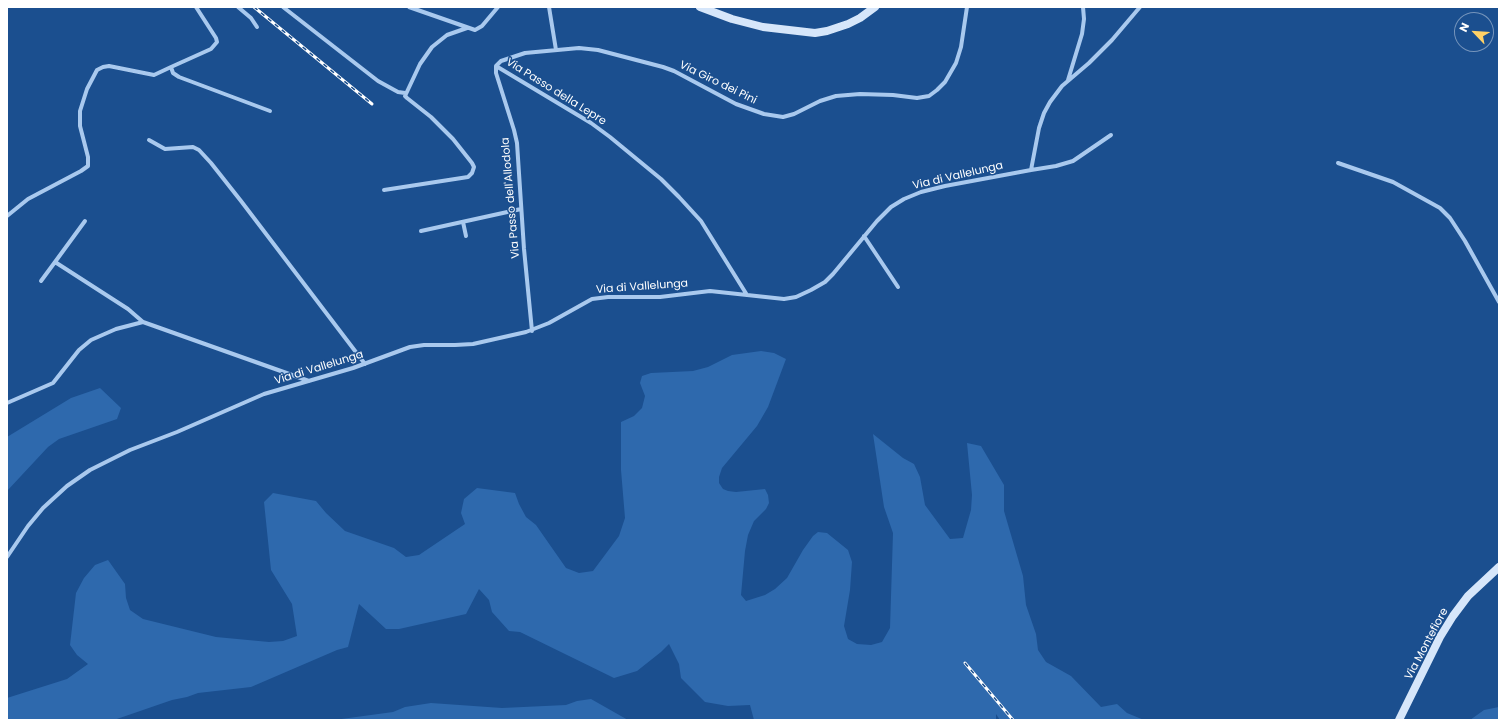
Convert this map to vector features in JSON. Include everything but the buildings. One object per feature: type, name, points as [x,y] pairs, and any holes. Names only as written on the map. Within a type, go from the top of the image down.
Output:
[{"type":"main road","points":[[700,7],[763,27],[815,32],[827,31],[848,24],[860,18],[875,7]]},
{"type":"main road","name":"Via Montefiore","points":[[1399,720],[1438,641],[1453,616],[1468,596],[1499,567]]},
{"type":"street","points":[[7,216],[28,200],[88,166],[88,157],[80,126],[80,111],[88,86],[97,70],[109,66],[154,75],[211,49],[216,44],[216,39],[196,7]]},
{"type":"street","points":[[238,7],[251,18],[257,27]]},
{"type":"street","points":[[283,7],[378,81],[398,92],[406,93]]},
{"type":"street","points":[[409,7],[475,30],[479,29],[498,7]]},
{"type":"street","points":[[548,7],[556,50]]},
{"type":"street","name":"Via Giro dei Pini","points":[[496,66],[501,61],[520,55],[579,48],[598,50],[674,71],[736,104],[764,114],[783,117],[794,114],[820,101],[836,96],[860,94],[921,98],[933,93],[945,82],[956,63],[961,47],[967,7]]},
{"type":"street","points":[[1068,81],[1082,34],[1084,19],[1083,7]]},
{"type":"street","points":[[1031,170],[1037,136],[1044,111],[1056,93],[1106,46],[1140,7]]},
{"type":"street","points":[[384,190],[468,177],[473,172],[472,163],[453,139],[431,117],[405,96],[422,62],[432,47],[447,35],[467,28]]},
{"type":"street","name":"Via Passo dell'Allodola","points":[[496,66],[496,73],[516,138],[532,331]]},
{"type":"street","name":"Via Passo della Lepre","points":[[496,66],[591,123],[661,179],[701,221],[747,295]]},
{"type":"street","points":[[171,67],[173,73],[177,77],[270,111]]},
{"type":"street","name":"Via di Vallelunga","points":[[7,557],[22,534],[43,508],[62,490],[90,470],[130,450],[177,432],[249,399],[365,364],[413,346],[473,344],[532,331],[592,299],[660,297],[710,291],[788,298],[798,296],[825,282],[836,272],[864,236],[891,207],[904,199],[945,186],[988,177],[1056,166],[1073,161],[1111,135]]},
{"type":"street","points":[[149,140],[165,149],[191,147],[199,150],[241,201],[365,364]]},
{"type":"street","points":[[1338,163],[1399,185],[1440,208],[1450,218],[1465,241],[1499,302]]},
{"type":"street","points":[[421,230],[521,209]]},
{"type":"street","points":[[41,281],[85,221]]},
{"type":"street","points":[[463,222],[466,236]]},
{"type":"street","points":[[864,236],[898,287]]},
{"type":"street","points":[[55,262],[128,309],[143,322],[309,381]]},
{"type":"street","points":[[7,403],[54,383],[77,352],[91,340],[116,329],[143,322]]},
{"type":"shaded area","points":[[761,351],[774,353],[786,359],[768,407],[757,426],[722,468],[719,477],[719,483],[723,489],[728,491],[736,492],[765,489],[768,495],[769,503],[766,509],[754,521],[748,535],[741,595],[746,601],[765,595],[775,589],[787,578],[813,536],[818,532],[827,533],[848,550],[852,562],[850,590],[844,626],[848,639],[857,644],[871,645],[882,642],[890,628],[893,533],[884,507],[873,434],[903,458],[914,464],[920,477],[925,505],[950,539],[963,538],[971,510],[972,495],[967,443],[981,446],[1004,485],[1004,511],[1023,576],[1026,605],[1036,634],[1038,650],[1046,662],[1071,676],[1101,707],[1117,704],[1127,713],[1144,720],[1000,720],[996,714],[996,720],[754,720],[750,705],[728,706],[705,702],[681,678],[679,664],[669,644],[637,671],[614,678],[520,632],[509,631],[492,612],[489,600],[479,589],[466,614],[399,629],[386,629],[359,604],[348,647],[337,650],[251,687],[198,693],[172,700],[114,720],[7,720],[7,698],[67,679],[88,664],[77,655],[70,645],[76,593],[84,578],[95,565],[108,560],[125,584],[126,598],[130,610],[143,619],[216,637],[269,642],[283,641],[297,636],[292,604],[271,570],[264,502],[273,493],[316,501],[345,531],[394,548],[406,557],[419,555],[465,524],[461,513],[464,499],[477,488],[515,493],[526,517],[536,525],[566,568],[579,573],[593,571],[619,536],[625,518],[621,470],[621,422],[634,416],[642,408],[645,396],[640,383],[642,376],[651,373],[693,371],[708,367],[732,355]]},
{"type":"shaded area","points":[[100,388],[121,408],[117,419],[59,439],[48,447],[7,491],[7,437],[71,398]]},
{"type":"shaded area","points":[[591,699],[628,720],[334,720],[393,712],[405,707],[431,703],[502,708],[566,705],[577,701]]},
{"type":"shaded area","points":[[1499,707],[1499,720],[1470,720],[1484,710]]},
{"type":"railway","points":[[254,7],[372,104]]},
{"type":"railway","points":[[965,663],[1013,720]]}]
